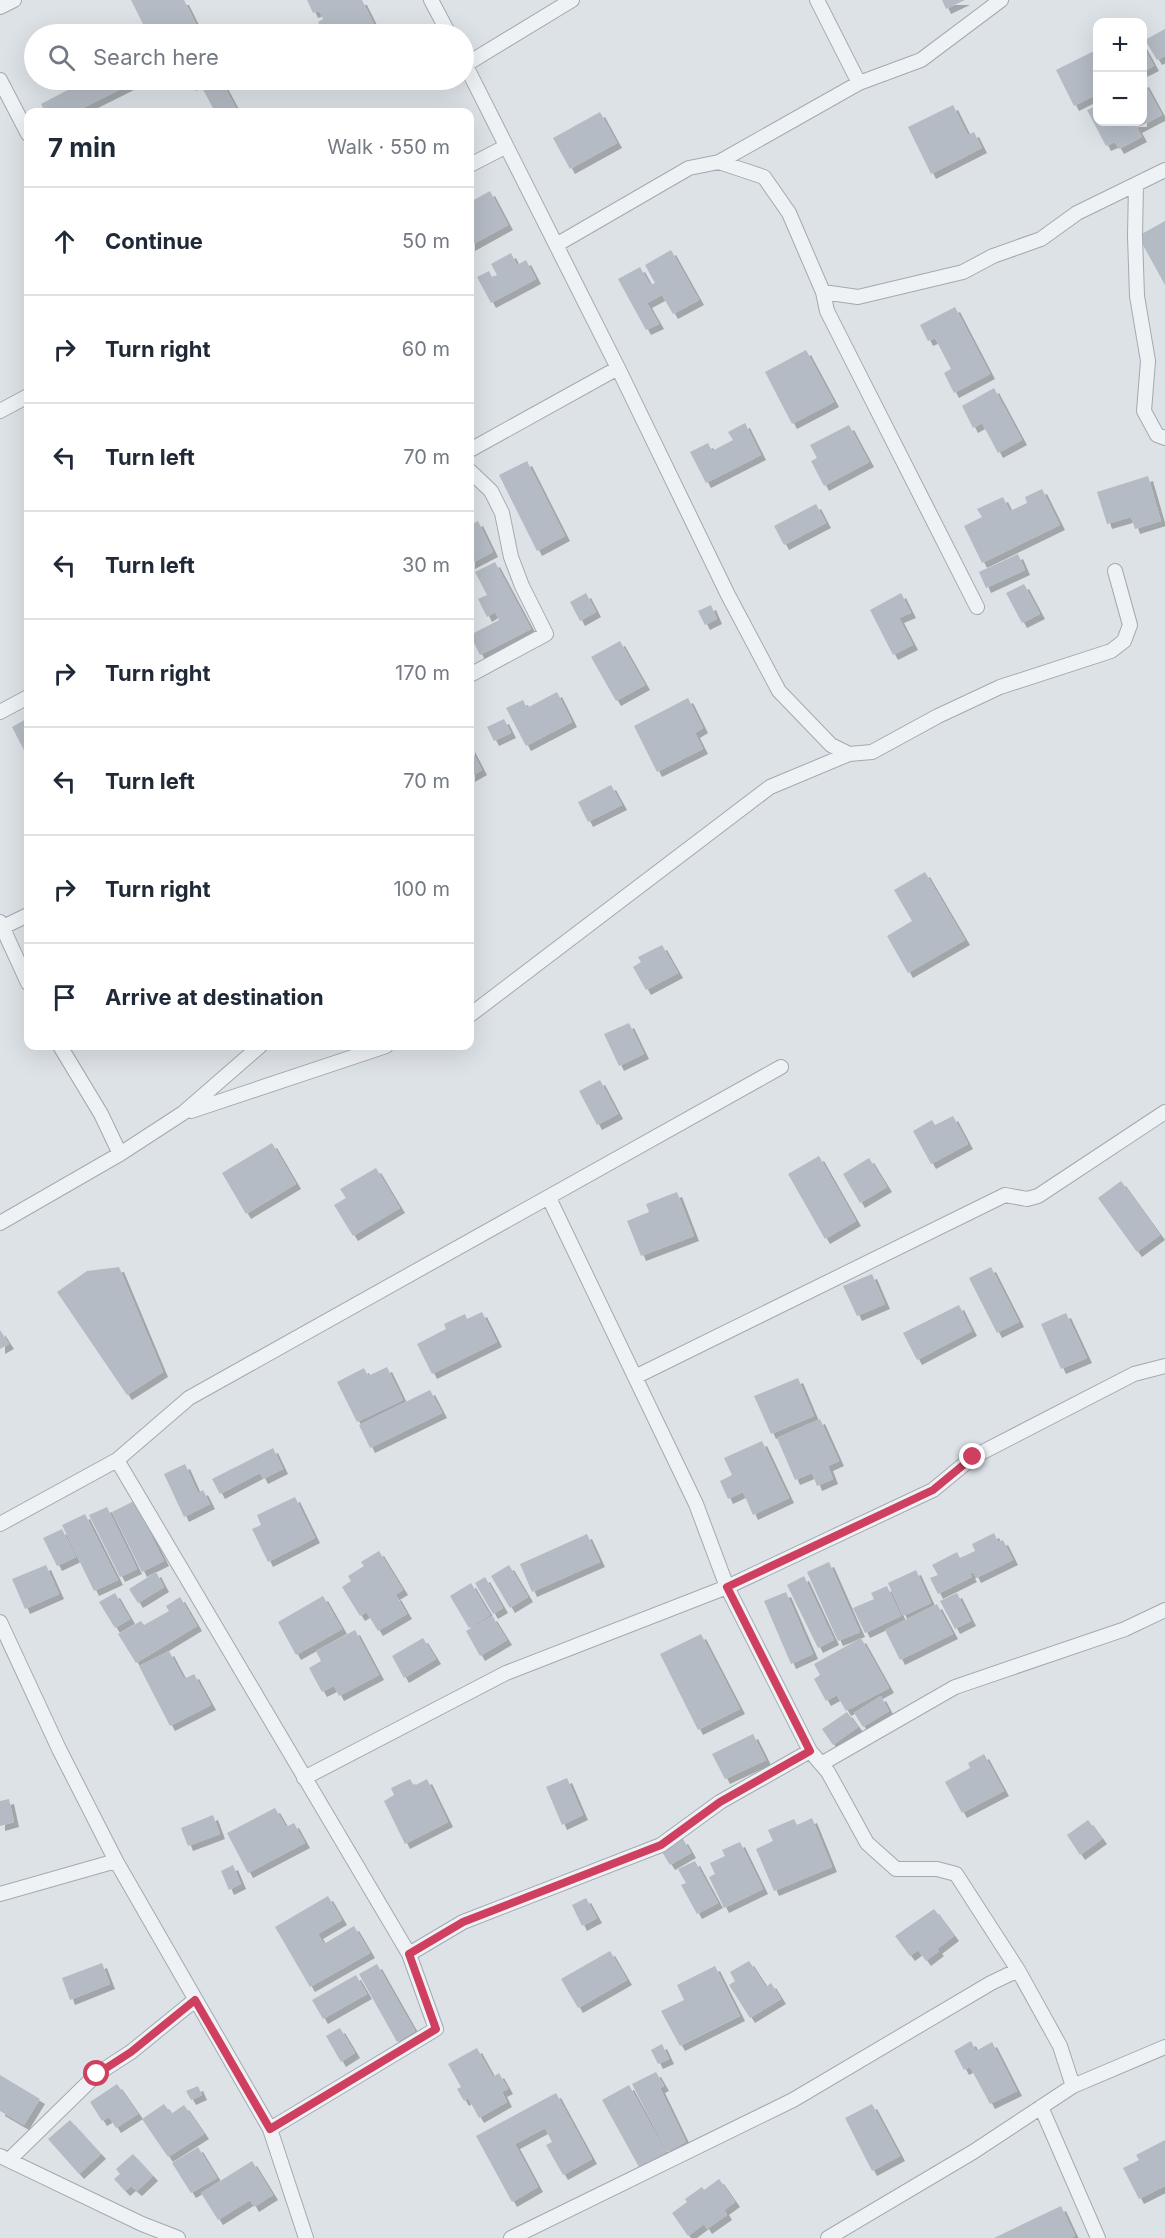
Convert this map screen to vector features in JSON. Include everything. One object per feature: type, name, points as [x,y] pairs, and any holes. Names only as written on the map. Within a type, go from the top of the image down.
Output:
[{"type":"street","points":[[0,7],[14,0]]},
{"type":"street","points":[[431,0],[444,24]]},
{"type":"street","points":[[474,58],[572,0]]},
{"type":"street","points":[[818,0],[859,82]]},
{"type":"street","points":[[556,245],[689,168],[719,162],[859,82],[921,60],[1000,0]]},
{"type":"street","points":[[0,80],[24,126]]},
{"type":"street","points":[[474,84],[618,368],[728,595],[779,691],[831,745],[849,754]]},
{"type":"street","points":[[474,163],[505,147]]},
{"type":"street","points":[[719,162],[764,177],[789,213],[823,292],[827,311],[977,607]]},
{"type":"street","points":[[823,292],[858,297],[963,272],[993,256],[1041,239],[1077,213],[1165,170]]},
{"type":"street","points":[[1136,184],[1134,236],[1137,296],[1148,361],[1144,411],[1158,435],[1165,438]]},
{"type":"street","points":[[474,448],[618,368]]},
{"type":"street","points":[[0,411],[24,398]]},
{"type":"street","points":[[474,475],[491,491],[502,513],[511,557],[522,586],[546,633],[474,673]]},
{"type":"street","points":[[474,1012],[770,787],[849,754],[872,752],[938,716],[1000,687],[1111,651],[1125,641],[1130,625],[1115,571]]},
{"type":"street","points":[[0,712],[24,699]]},
{"type":"street","points":[[24,916],[1,925],[24,974]]},
{"type":"street","points":[[62,1050],[100,1114],[120,1154]]},
{"type":"street","points":[[0,1223],[120,1154],[183,1113],[255,1050]]},
{"type":"street","points":[[183,1113],[374,1050]]},
{"type":"street","points":[[0,1524],[117,1460],[189,1398],[781,1067]]},
{"type":"street","points":[[635,1377],[1005,1195],[1027,1200],[1038,1196],[1165,1112]]},
{"type":"street","points":[[549,1198],[696,1504],[727,1587],[810,1751],[821,1764],[867,1844],[897,1869],[937,1869],[956,1874],[1018,1970],[1060,2046],[1072,2086]]},
{"type":"street","points":[[304,1778],[506,1673],[727,1587],[933,1490],[973,1457],[1134,1374],[1165,1365]]},
{"type":"street","points":[[117,1460],[409,1954],[436,2029],[270,2129]]},
{"type":"street","points":[[821,1764],[955,1687],[1125,1629],[1165,1610]]},
{"type":"street","points":[[0,1622],[59,1749],[116,1861],[270,2129],[306,2238]]},
{"type":"street","points":[[409,1954],[463,1922],[661,1845],[720,1802],[810,1751]]},
{"type":"street","points":[[0,1894],[116,1861]]},
{"type":"street","points":[[511,2238],[793,2100],[991,1983],[1018,1970]]},
{"type":"street","points":[[178,2238],[142,2224],[4,2158],[97,2074],[131,2052],[195,2000]]},
{"type":"street","points":[[828,2238],[973,2152],[1072,2086],[1165,2047]]},
{"type":"street","points":[[1041,2108],[1098,2238]]},
{"type":"building","points":[[131,0],[184,0],[196,24],[143,24]]},
{"type":"building","points":[[307,0],[362,0],[374,24],[319,24],[318,22],[323,19],[319,11],[313,13]]},
{"type":"building","points":[[942,0],[965,0],[946,9]]},
{"type":"building","points":[[1165,29],[1165,56],[1157,60],[1147,43],[1147,39]]},
{"type":"building","points":[[1093,52],[1093,96],[1074,106],[1056,70]]},
{"type":"building","points":[[1147,53],[1154,66],[1147,70]]},
{"type":"building","points":[[1147,88],[1162,115],[1147,123]]},
{"type":"building","points":[[68,90],[119,90],[83,108],[43,108],[41,104]]},
{"type":"building","points":[[203,90],[226,90],[236,108],[213,108]]},
{"type":"building","points":[[953,105],[968,135],[974,132],[982,148],[931,174],[908,127]]},
{"type":"building","points":[[1093,107],[1093,121],[1087,110]]},
{"type":"building","points":[[600,112],[617,143],[570,169],[553,138]]},
{"type":"building","points":[[1095,126],[1141,126],[1137,128],[1142,137],[1119,149],[1115,142],[1106,146]]},
{"type":"building","points":[[490,191],[508,225],[474,244],[474,200]]},
{"type":"building","points":[[1165,221],[1165,285],[1138,236]]},
{"type":"building","points":[[671,250],[699,300],[673,314],[662,295],[647,303],[659,324],[646,330],[618,279],[640,267],[650,285],[655,283],[645,265]]},
{"type":"building","points":[[511,253],[517,265],[526,260],[536,279],[491,303],[477,277],[489,271],[492,277],[497,275],[491,264]]},
{"type":"building","points":[[955,307],[990,374],[954,393],[944,373],[951,369],[935,338],[928,341],[920,325]]},
{"type":"building","points":[[806,350],[834,402],[792,424],[765,372]]},
{"type":"building","points":[[994,388],[1022,440],[998,453],[982,423],[973,428],[962,406]]},
{"type":"building","points":[[745,423],[761,455],[706,483],[690,452],[708,443],[712,451],[733,440],[728,432]]},
{"type":"building","points":[[849,425],[869,462],[824,486],[811,461],[817,458],[810,445]]},
{"type":"building","points":[[527,461],[565,536],[537,551],[499,475]]},
{"type":"building","points":[[1148,476],[1161,521],[1135,529],[1131,517],[1107,524],[1097,492]]},
{"type":"building","points":[[1042,489],[1060,525],[982,563],[964,526],[982,517],[977,509],[1003,497],[1010,511],[1027,503],[1025,497]]},
{"type":"building","points":[[816,504],[826,523],[784,545],[774,526]]},
{"type":"building","points":[[478,521],[493,552],[474,562],[474,523]]},
{"type":"building","points":[[1018,554],[1025,570],[986,588],[979,572]]},
{"type":"building","points":[[495,562],[531,629],[480,655],[474,643],[474,633],[499,620],[495,612],[487,617],[478,599],[487,595],[475,572]]},
{"type":"building","points":[[1024,584],[1040,614],[1022,623],[1006,593]]},
{"type":"building","points":[[586,593],[596,612],[580,621],[570,602]]},
{"type":"building","points":[[901,593],[911,613],[899,618],[913,645],[893,655],[870,610]]},
{"type":"building","points":[[711,605],[717,619],[705,625],[698,611]]},
{"type":"building","points":[[620,641],[645,685],[616,701],[591,657]]},
{"type":"building","points":[[557,692],[572,722],[526,746],[506,708],[523,700],[527,708]]},
{"type":"building","points":[[688,698],[703,728],[695,733],[703,749],[657,772],[634,726]]},
{"type":"building","points":[[504,719],[511,733],[494,741],[487,727]]},
{"type":"building","points":[[24,720],[24,750],[12,727]]},
{"type":"building","points":[[474,755],[482,770],[474,775]]},
{"type":"building","points":[[611,785],[622,805],[588,822],[578,802]]},
{"type":"building","points":[[925,872],[965,940],[908,973],[887,936],[912,921],[894,890]]},
{"type":"building","points":[[662,945],[678,973],[646,990],[633,967],[641,962],[638,957]]},
{"type":"building","points":[[629,1023],[644,1054],[619,1066],[604,1034]]},
{"type":"building","points":[[600,1080],[618,1114],[597,1125],[579,1091]]},
{"type":"building","points":[[953,1116],[968,1144],[931,1164],[913,1131],[932,1120],[935,1125]]},
{"type":"building","points":[[272,1143],[296,1184],[246,1214],[222,1173]]},
{"type":"building","points":[[819,1156],[856,1221],[825,1239],[788,1174]]},
{"type":"building","points":[[869,1158],[887,1187],[860,1203],[843,1174]]},
{"type":"building","points":[[376,1168],[400,1208],[353,1236],[334,1205],[346,1198],[340,1189]]},
{"type":"building","points":[[1121,1181],[1160,1235],[1137,1252],[1098,1198]]},
{"type":"building","points":[[677,1192],[694,1236],[641,1256],[627,1221],[649,1212],[646,1204]]},
{"type":"building","points":[[119,1267],[163,1372],[127,1395],[57,1292],[87,1271]]},
{"type":"building","points":[[991,1267],[1019,1322],[997,1333],[969,1278]]},
{"type":"building","points":[[872,1274],[885,1304],[857,1316],[843,1286]]},
{"type":"building","points":[[959,1305],[972,1331],[917,1360],[903,1333]]},
{"type":"building","points":[[482,1312],[497,1342],[432,1374],[417,1344],[446,1329],[444,1324],[465,1314],[467,1319]]},
{"type":"building","points":[[1066,1313],[1087,1358],[1061,1369],[1041,1324]]},
{"type":"building","points":[[0,1330],[9,1344],[0,1349]]},
{"type":"building","points":[[387,1367],[403,1400],[357,1422],[337,1382],[364,1368],[368,1376]]},
{"type":"building","points":[[798,1378],[814,1416],[771,1434],[754,1396]]},
{"type":"building","points":[[430,1390],[442,1413],[370,1448],[359,1425]]},
{"type":"building","points":[[820,1419],[839,1461],[828,1466],[833,1479],[817,1486],[812,1473],[795,1480],[777,1438]]},
{"type":"building","points":[[762,1441],[789,1498],[753,1515],[743,1492],[728,1499],[720,1481],[732,1475],[724,1458]]},
{"type":"building","points":[[273,1448],[283,1469],[263,1479],[260,1473],[220,1494],[212,1479]]},
{"type":"building","points":[[185,1464],[198,1493],[203,1490],[210,1504],[184,1517],[164,1474]]},
{"type":"building","points":[[295,1497],[315,1538],[268,1562],[252,1529],[261,1525],[257,1515]]},
{"type":"building","points":[[134,1501],[164,1561],[142,1572],[112,1512]]},
{"type":"building","points":[[107,1507],[137,1569],[120,1577],[89,1515]]},
{"type":"building","points":[[85,1514],[118,1580],[94,1591],[62,1525]]},
{"type":"building","points":[[62,1529],[76,1557],[57,1566],[43,1538]]},
{"type":"building","points":[[994,1533],[998,1542],[1003,1540],[1013,1560],[976,1578],[973,1572],[970,1574],[972,1577],[938,1594],[930,1578],[938,1575],[932,1565],[957,1552],[960,1558],[975,1551],[972,1544]]},
{"type":"building","points":[[587,1534],[600,1562],[532,1592],[520,1564]]},
{"type":"building","points":[[379,1551],[403,1590],[360,1616],[342,1587],[351,1581],[348,1576],[364,1566],[361,1562]]},
{"type":"building","points":[[829,1562],[860,1632],[838,1641],[807,1572]]},
{"type":"building","points":[[46,1565],[59,1594],[25,1609],[12,1579]]},
{"type":"building","points":[[509,1565],[528,1597],[510,1608],[491,1576]]},
{"type":"building","points":[[916,1570],[931,1603],[903,1616],[888,1583]]},
{"type":"building","points":[[156,1572],[164,1587],[138,1603],[129,1589]]},
{"type":"building","points":[[804,1576],[834,1640],[818,1648],[787,1585]]},
{"type":"building","points":[[485,1577],[503,1608],[493,1614],[475,1583]]},
{"type":"building","points":[[471,1583],[490,1615],[469,1628],[450,1596]]},
{"type":"building","points":[[887,1586],[901,1616],[865,1633],[853,1608],[874,1599],[871,1593]]},
{"type":"building","points":[[786,1592],[813,1654],[791,1664],[764,1601]]},
{"type":"building","points":[[115,1593],[130,1619],[115,1628],[99,1602]]},
{"type":"building","points":[[957,1593],[971,1621],[955,1629],[940,1601]]},
{"type":"building","points":[[396,1595],[407,1614],[378,1631],[367,1613]]},
{"type":"building","points":[[323,1596],[342,1629],[296,1655],[278,1622]]},
{"type":"building","points":[[180,1597],[197,1626],[136,1663],[118,1634],[141,1621],[144,1625],[169,1611],[166,1606]]},
{"type":"building","points":[[937,1604],[953,1634],[900,1660],[885,1630]]},
{"type":"building","points":[[492,1616],[507,1640],[480,1656],[466,1631]]},
{"type":"building","points":[[355,1630],[379,1675],[339,1696],[334,1686],[322,1692],[309,1668],[321,1661],[316,1651]]},
{"type":"building","points":[[701,1634],[740,1709],[698,1730],[660,1654]]},
{"type":"building","points":[[423,1638],[436,1659],[404,1678],[392,1656]]},
{"type":"building","points":[[861,1638],[889,1688],[846,1711],[837,1695],[826,1701],[814,1679],[820,1675],[814,1664]]},
{"type":"building","points":[[169,1651],[184,1679],[194,1674],[211,1705],[170,1726],[139,1666]]},
{"type":"building","points":[[881,1696],[889,1711],[863,1727],[854,1713]]},
{"type":"building","points":[[847,1712],[858,1727],[833,1745],[822,1729]]},
{"type":"building","points":[[753,1734],[766,1760],[725,1779],[712,1754]]},
{"type":"building","points":[[984,1754],[1004,1791],[962,1813],[945,1782],[970,1768],[968,1763]]},
{"type":"building","points":[[567,1778],[583,1815],[562,1825],[546,1787]]},
{"type":"building","points":[[410,1779],[414,1786],[427,1779],[448,1822],[405,1844],[384,1801],[394,1795],[391,1788]]},
{"type":"building","points":[[9,1799],[14,1822],[0,1826],[0,1801]]},
{"type":"building","points":[[275,1808],[286,1827],[294,1823],[305,1843],[248,1873],[227,1833]]},
{"type":"building","points":[[213,1815],[220,1834],[188,1846],[181,1828]]},
{"type":"building","points":[[812,1818],[832,1867],[774,1891],[756,1849],[773,1841],[768,1830],[794,1819],[797,1825]]},
{"type":"building","points":[[1088,1820],[1102,1839],[1080,1855],[1067,1835]]},
{"type":"building","points":[[683,1839],[691,1853],[670,1865],[662,1852]]},
{"type":"building","points":[[740,1842],[763,1889],[724,1908],[709,1877],[715,1874],[710,1863],[725,1856],[722,1850]]},
{"type":"building","points":[[695,1861],[718,1903],[697,1914],[681,1885],[686,1883],[678,1869]]},
{"type":"building","points":[[233,1865],[241,1884],[229,1890],[221,1871]]},
{"type":"building","points":[[328,1896],[342,1920],[318,1934],[324,1944],[354,1926],[370,1953],[310,1987],[275,1927]]},
{"type":"building","points":[[586,1898],[597,1918],[582,1926],[572,1905]]},
{"type":"building","points":[[934,1909],[954,1936],[926,1961],[918,1950],[910,1956],[895,1936]]},
{"type":"building","points":[[610,1951],[627,1980],[578,2008],[561,1979]]},
{"type":"building","points":[[749,1961],[766,1987],[771,1983],[781,1999],[750,2018],[729,1985],[735,1981],[730,1972]]},
{"type":"building","points":[[102,1963],[110,1984],[70,2000],[62,1978]]},
{"type":"building","points":[[377,1964],[415,2031],[397,2042],[359,1974]]},
{"type":"building","points":[[715,1966],[740,2016],[680,2046],[661,2011],[684,2000],[677,1985]]},
{"type":"building","points":[[356,1975],[367,1994],[323,2019],[312,2000]]},
{"type":"building","points":[[340,2028],[355,2053],[341,2062],[326,2036]]},
{"type":"building","points":[[971,2041],[976,2051],[992,2042],[1017,2091],[990,2104],[970,2067],[964,2070],[954,2051]]},
{"type":"building","points":[[662,2044],[669,2059],[658,2064],[651,2050]]},
{"type":"building","points":[[477,2048],[493,2077],[499,2073],[508,2089],[502,2092],[507,2102],[479,2118],[468,2098],[464,2101],[457,2089],[461,2087],[448,2064]]},
{"type":"building","points":[[656,2072],[664,2086],[660,2088],[686,2142],[667,2152],[632,2084]]},
{"type":"building","points":[[0,2075],[40,2099],[24,2125],[0,2111]]},
{"type":"building","points":[[117,2084],[138,2114],[116,2128],[109,2117],[102,2121],[90,2102]]},
{"type":"building","points":[[629,2085],[666,2152],[639,2167],[602,2100]]},
{"type":"building","points":[[198,2086],[202,2095],[191,2100],[186,2091]]},
{"type":"building","points":[[556,2093],[592,2159],[563,2175],[546,2145],[552,2142],[545,2128],[515,2144],[538,2187],[512,2202],[476,2136]]},
{"type":"building","points":[[164,2104],[171,2114],[184,2105],[204,2134],[168,2157],[142,2119]]},
{"type":"building","points":[[872,2104],[900,2156],[872,2171],[845,2118]]},
{"type":"building","points":[[70,2120],[101,2154],[79,2174],[48,2139]]},
{"type":"building","points":[[1165,2140],[1165,2186],[1139,2199],[1123,2168],[1139,2160],[1136,2155]]},
{"type":"building","points":[[198,2147],[217,2178],[191,2193],[172,2163]]},
{"type":"building","points":[[133,2154],[153,2176],[137,2191],[131,2186],[125,2191],[114,2179],[120,2174],[116,2169]]},
{"type":"building","points":[[252,2161],[273,2195],[254,2207],[250,2200],[218,2220],[201,2193]]},
{"type":"building","points":[[719,2179],[735,2202],[724,2210],[727,2215],[707,2229],[704,2224],[688,2236],[672,2213],[687,2202],[685,2199],[702,2187],[704,2190]]},
{"type":"building","points":[[1061,2206],[1075,2236],[1070,2238],[994,2238]]},
{"type":"route","points":[[97,2074],[131,2052],[195,2000],[270,2129],[436,2029],[409,1954],[463,1922],[661,1845],[720,1802],[810,1751],[727,1587],[933,1490],[973,1457]]}]
